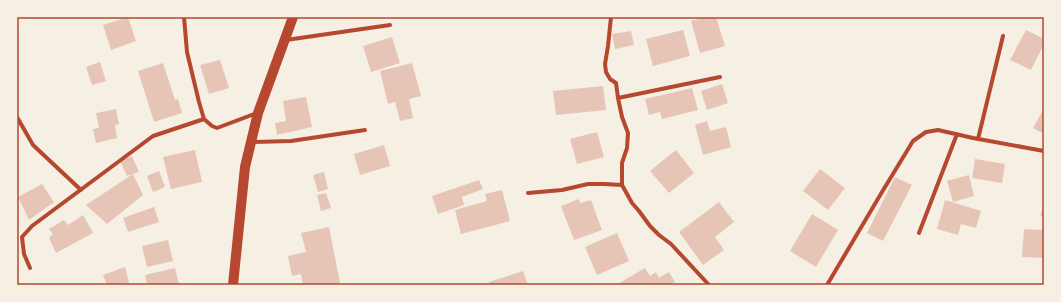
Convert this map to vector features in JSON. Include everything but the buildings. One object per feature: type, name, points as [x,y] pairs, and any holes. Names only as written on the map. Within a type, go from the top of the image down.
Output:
[{"type":"main road","points":[[233,285],[245,167],[258,113],[293,17]]},
{"type":"street","points":[[184,17],[188,52],[204,119],[212,126],[217,128],[258,113]]},
{"type":"street","points":[[611,17],[605,64],[606,72],[616,83],[622,117],[628,133],[627,148],[622,163],[622,185],[632,203],[650,226],[671,244],[709,285]]},
{"type":"street","points":[[284,40],[390,24]]},
{"type":"street","points":[[978,139],[1003,36]]},
{"type":"street","points":[[618,98],[720,77]]},
{"type":"street","points":[[17,117],[33,145],[81,190]]},
{"type":"street","points":[[30,268],[24,254],[22,237],[32,226],[153,136],[204,119]]},
{"type":"street","points":[[251,142],[291,141],[365,130]]},
{"type":"street","points":[[827,285],[913,141],[926,132],[938,130],[1044,151]]},
{"type":"street","points":[[919,233],[957,134]]},
{"type":"street","points":[[528,193],[562,190],[588,184],[622,185]]}]
